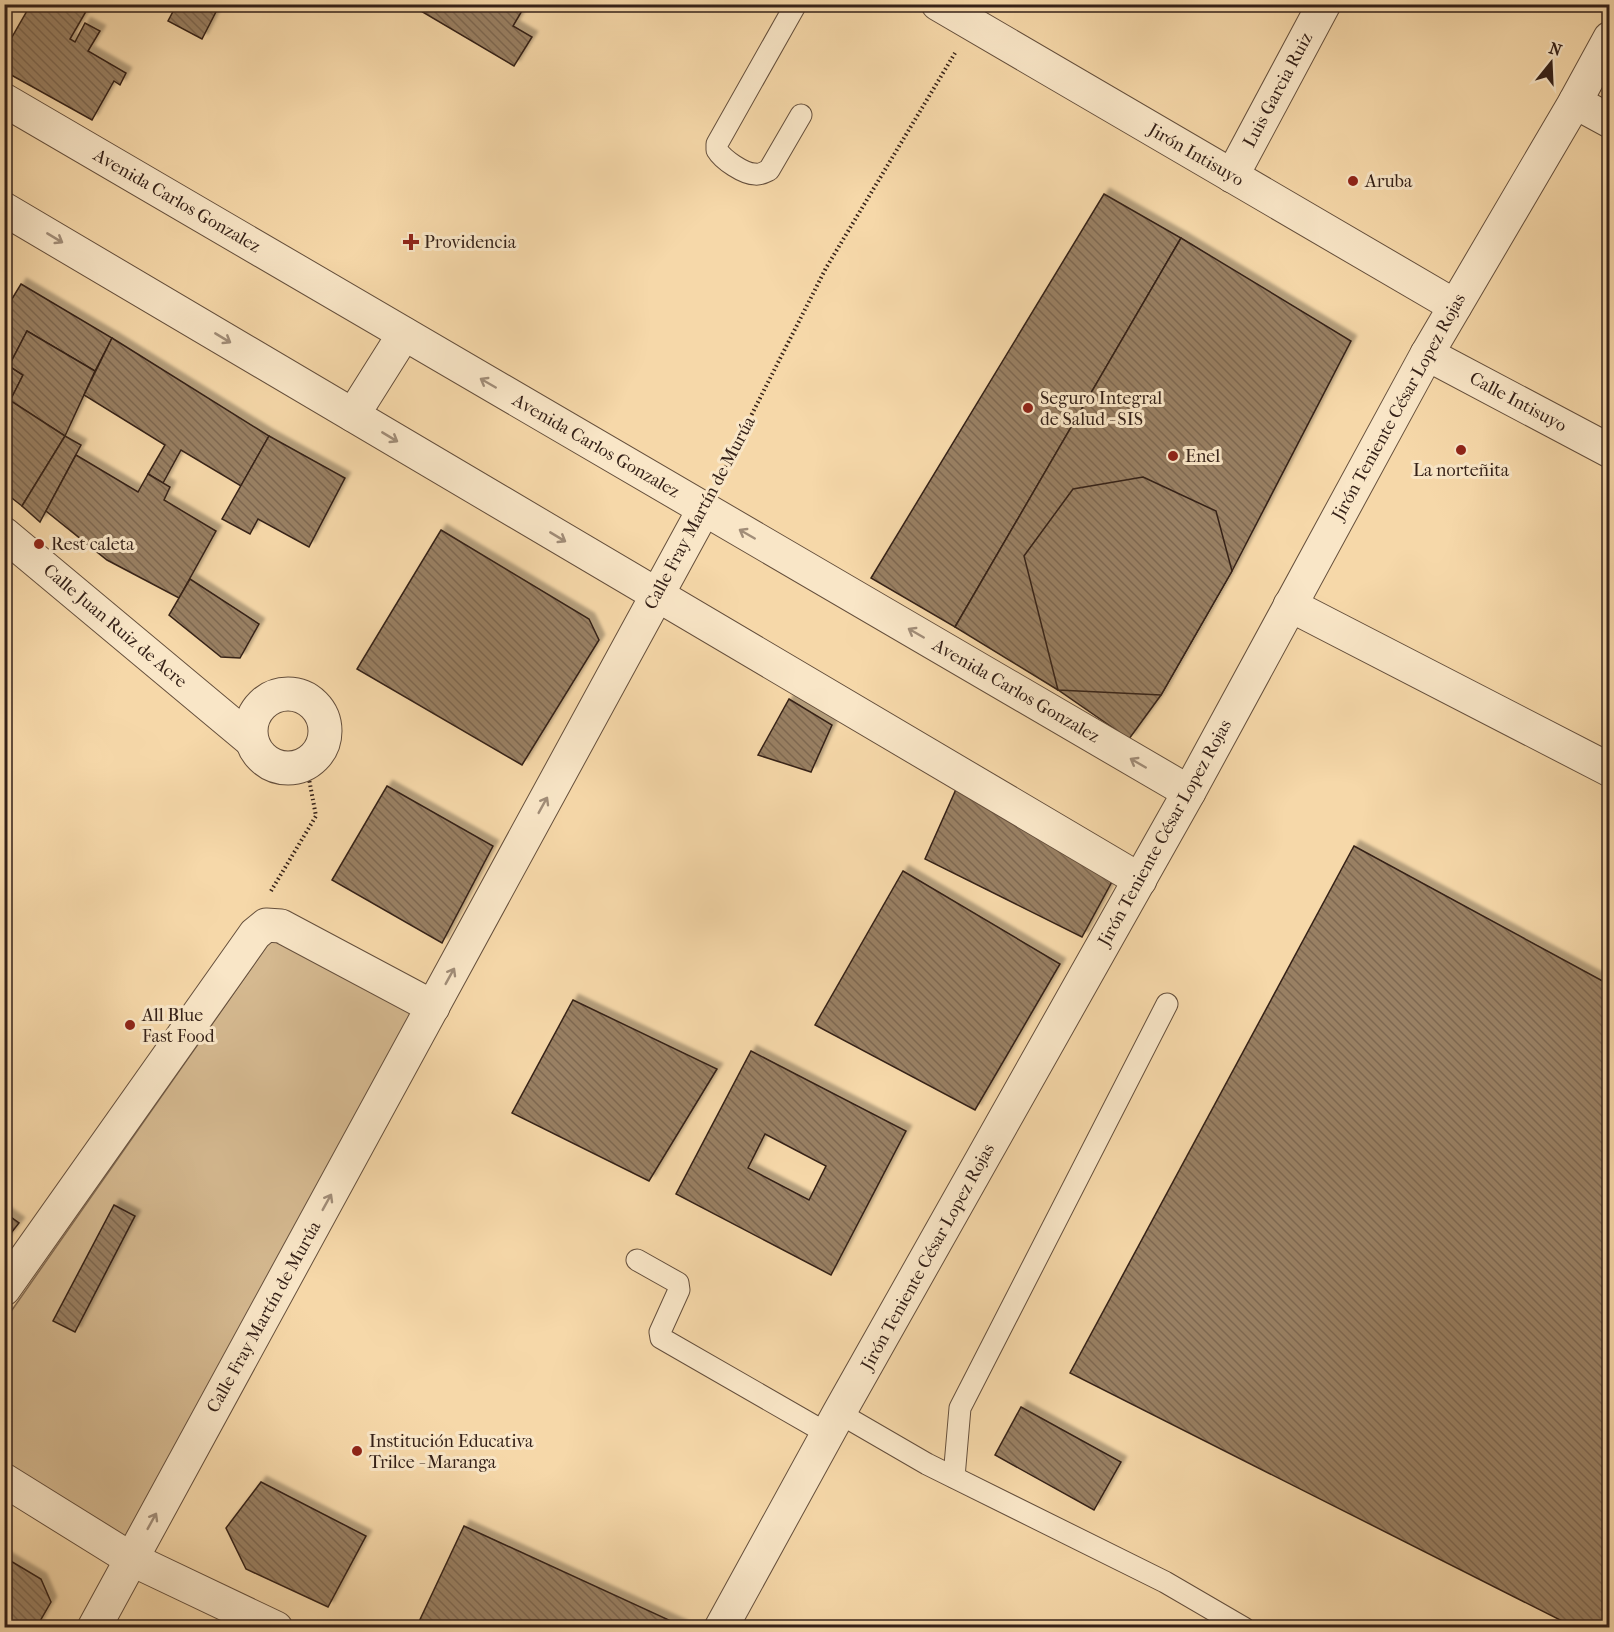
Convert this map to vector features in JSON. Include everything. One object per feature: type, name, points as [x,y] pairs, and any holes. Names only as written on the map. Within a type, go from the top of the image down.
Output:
[{"type":"street","name":"Jirón Intisuyo","points":[[938,4],[1455,306]]},
{"type":"street","name":"Luis Garcia Ruiz","points":[[1232,176],[1324,4]]},
{"type":"street","name":"Jirón Teniente César Lopez Rojas","points":[[721,1628],[1189,792],[1426,354],[1575,102],[1610,38]]},
{"type":"street","name":"Avenida Carlos Gonzalez","points":[[4,100],[1189,792]]},
{"type":"street","points":[[1575,102],[1610,121]]},
{"type":"street","points":[[4,209],[1140,880]]},
{"type":"street","points":[[353,415],[404,334]]},
{"type":"street","name":"Calle Intisuyo","points":[[1426,354],[1610,451]]},
{"type":"street","name":"Calle Fray Martín de Murúa","points":[[94,1628],[704,510]]},
{"type":"street","name":"Calle Juan Ruiz de Acre","points":[[4,534],[252,741]]},
{"type":"street","points":[[1290,605],[1610,770]]},
{"type":"street","points":[[288,693],[301,696],[313,703],[325,724],[322,747],[316,756],[295,767],[282,767],[269,762],[259,753],[252,741],[251,728],[259,708],[274,696],[288,693]]},
{"type":"street","points":[[226,719],[241,717],[259,708]]},
{"type":"street","points":[[4,1289],[255,934],[266,925],[281,926],[433,1006]]},
{"type":"street","points":[[4,1480],[131,1559],[276,1628]]},
{"type":"lane","points":[[796,4],[717,144],[717,150],[729,162],[743,170],[751,174],[763,173],[770,170],[801,115]]},
{"type":"lane","points":[[954,1477],[960,1408],[1167,1004]]},
{"type":"lane","points":[[638,1260],[679,1285],[680,1290],[660,1332],[661,1338],[834,1424],[954,1477],[1165,1582],[1244,1628]]},
{"type":"path","name":"Calle Fray Martín de Murúa","points":[[704,510],[826,268],[972,23]]},
{"type":"path","points":[[266,925],[263,904],[316,816],[306,763]]},
{"type":"shaded area","points":[[273,937],[417,1014],[129,1541],[5,1462],[5,1320]]},
{"type":"building","points":[[31,4],[83,4],[88,8],[70,39],[75,42],[85,23],[100,31],[88,51],[126,73],[120,85],[114,81],[92,120],[4,71],[4,51]]},
{"type":"building","points":[[177,4],[220,4],[202,39],[168,21]]},
{"type":"building","points":[[409,4],[526,4],[513,26],[532,37],[514,66]]},
{"type":"building","name":"Seguro Integral de Salud - SIS","points":[[1104,194],[1181,238],[955,627],[871,578]]},
{"type":"building","name":"Enel","points":[[1181,238],[1351,341],[1232,571],[1161,695],[1129,739],[1058,690],[955,627]]},
{"type":"building","points":[[21,284],[112,338],[95,371],[27,331],[9,366],[23,375],[10,401],[5,397],[4,399],[4,312]]},
{"type":"building","points":[[27,331],[95,371],[65,436],[10,401],[23,375],[9,366]]},
{"type":"building","points":[[112,338],[269,436],[241,486],[181,450],[163,483],[148,474],[165,445],[84,395]]},
{"type":"building","points":[[5,397],[65,436],[22,506],[4,492]]},
{"type":"building","points":[[65,436],[81,445],[40,522],[22,506]]},
{"type":"building","points":[[269,436],[345,478],[309,547],[258,519],[250,534],[222,519]]},
{"type":"building","points":[[76,455],[138,492],[148,474],[170,487],[164,500],[216,531],[179,598],[107,560],[46,511]]},
{"type":"building","name":"Enel","points":[[1143,477],[1216,511],[1232,571],[1161,695],[1058,690],[1024,556],[1073,489]]},
{"type":"building","points":[[441,530],[589,619],[599,640],[522,765],[357,669]]},
{"type":"building","points":[[190,579],[259,624],[240,658],[221,657],[169,615]]},
{"type":"building","points":[[789,699],[832,725],[811,772],[758,755]]},
{"type":"building","points":[[387,786],[493,846],[442,943],[332,880]]},
{"type":"building","points":[[957,787],[1114,878],[1082,937],[925,859]]},
{"type":"building","points":[[1354,846],[1610,985],[1610,1628],[1576,1628],[1070,1373]]},
{"type":"building","points":[[903,871],[1060,964],[975,1110],[815,1025]]},
{"type":"building","points":[[573,1000],[717,1069],[649,1181],[512,1113]]},
{"type":"building","points":[[751,1051],[906,1131],[831,1275],[676,1194]],"holes":[[[765,1134],[826,1166],[809,1200],[748,1168]]]},
{"type":"building","points":[[114,1205],[135,1216],[75,1332],[53,1321]]},
{"type":"building","points":[[4,1212],[19,1223],[4,1242]]},
{"type":"building","points":[[1021,1407],[1121,1462],[1094,1510],[995,1455]]},
{"type":"building","points":[[261,1482],[366,1536],[328,1607],[246,1569],[226,1528]]},
{"type":"building","points":[[464,1526],[682,1626],[681,1628],[416,1628]]},
{"type":"building","points":[[4,1557],[41,1579],[51,1602],[36,1628],[4,1628]]},
{"type":"place","name":"Aruba","points":[[1353,181]]},
{"type":"place","name":"Providencia","points":[[411,242]]},
{"type":"place","name":"Seguro Integral de Salud - SIS","points":[[1028,408]]},
{"type":"place","name":"La norteñita","points":[[1461,450]]},
{"type":"place","name":"Enel","points":[[1173,456]]},
{"type":"place","name":"Rest caleta","points":[[39,544]]},
{"type":"place","name":"All Blue Fast Food","points":[[130,1025]]},
{"type":"place","name":"Institución Educativa Trilce - Maranga","points":[[357,1451]]}]
